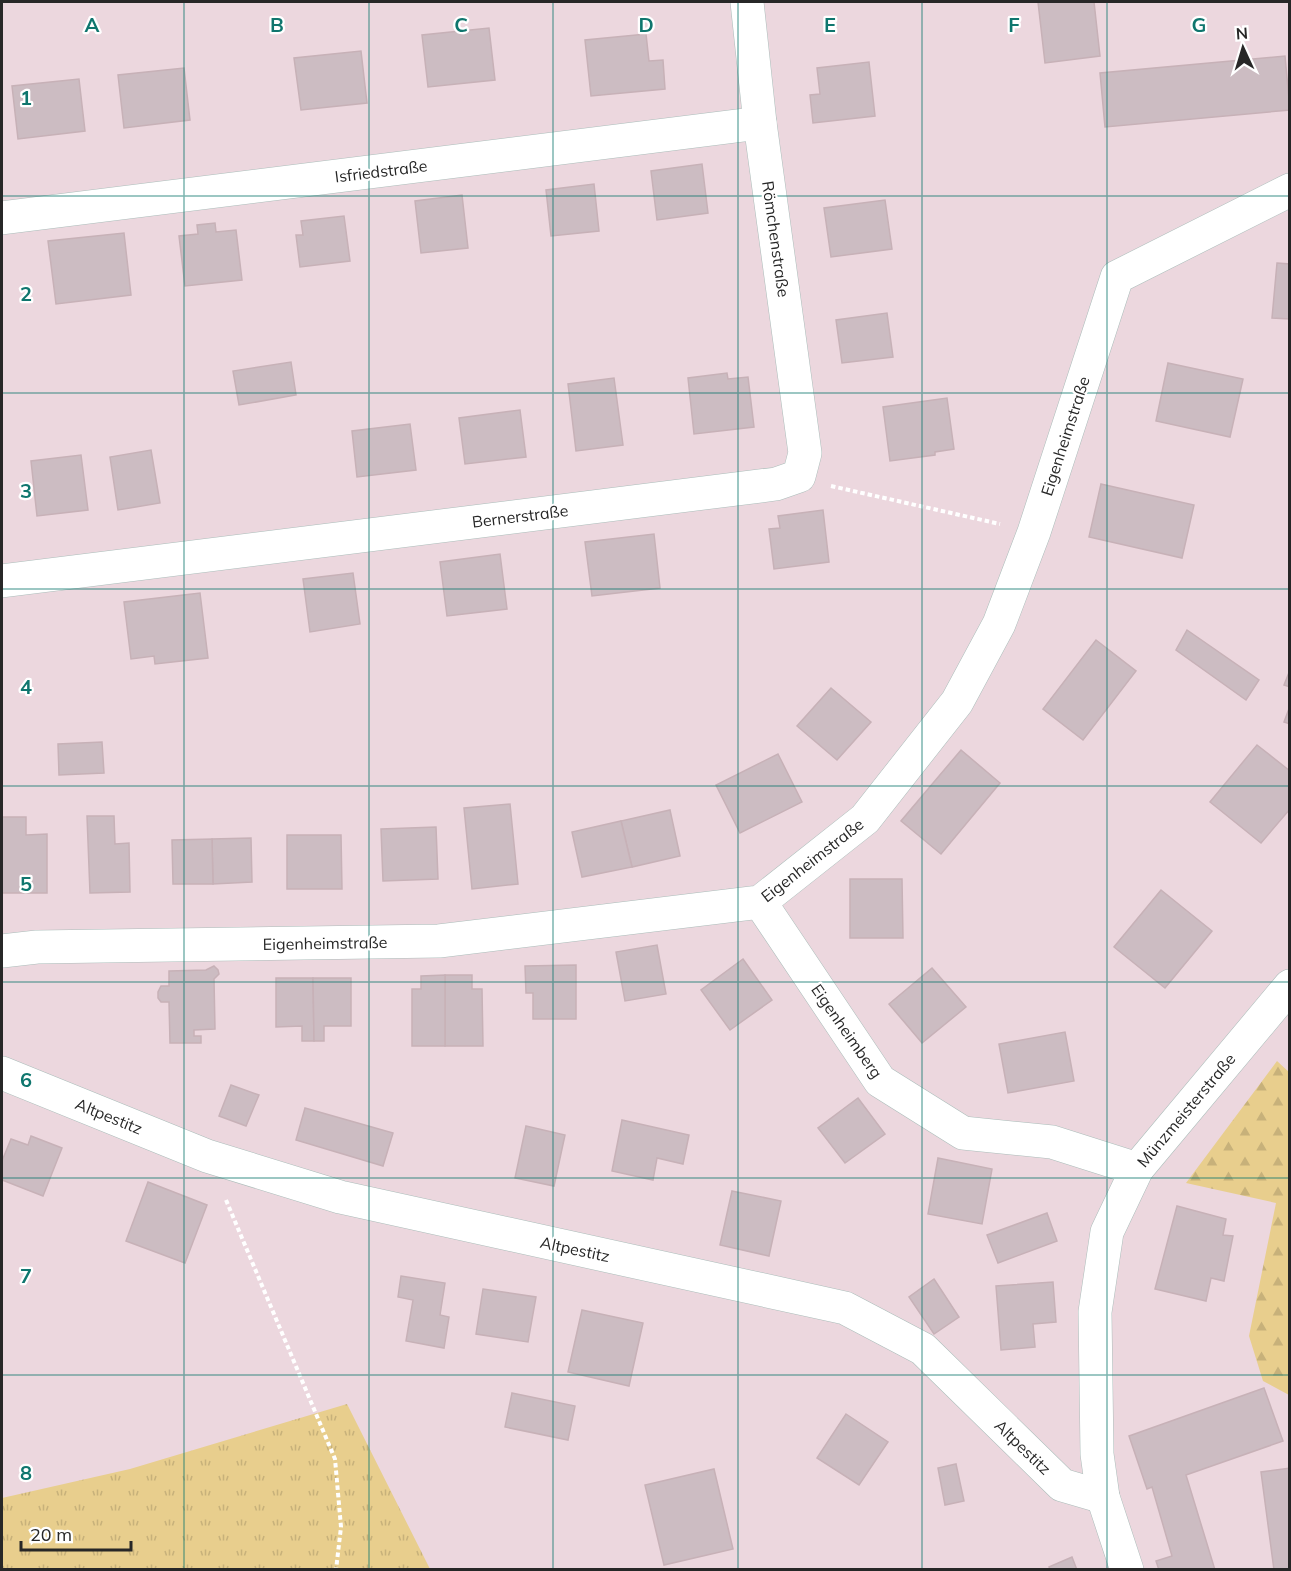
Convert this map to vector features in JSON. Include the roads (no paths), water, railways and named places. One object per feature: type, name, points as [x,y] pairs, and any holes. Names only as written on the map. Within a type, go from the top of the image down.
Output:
[{"type":"street","name":"Römchenstraße","points":[[747,2],[760,123],[805,453],[799,476]]},
{"type":"street","name":"Isfriedstraße","points":[[2,218],[760,123]]},
{"type":"street","name":"Eigenheimstraße","points":[[2,951],[38,947],[439,941],[760,902],[865,819],[957,702],[999,624],[1034,532],[1117,277],[1290,190]]},
{"type":"street","name":"Bernerstraße","points":[[2,581],[776,484],[799,476]]},
{"type":"street","name":"Eigenheimberg","points":[[760,902],[880,1081],[963,1133],[1052,1142],[1137,1169]]},
{"type":"street","name":"Münzmeisterstraße","points":[[1127,1569],[1103,1497],[1097,1454],[1095,1312],[1107,1232],[1137,1169],[1290,986]]},
{"type":"street","name":"Altpestitz","points":[[2,1073],[207,1156],[340,1197],[845,1308],[922,1349],[1062,1485],[1103,1497]]}]
